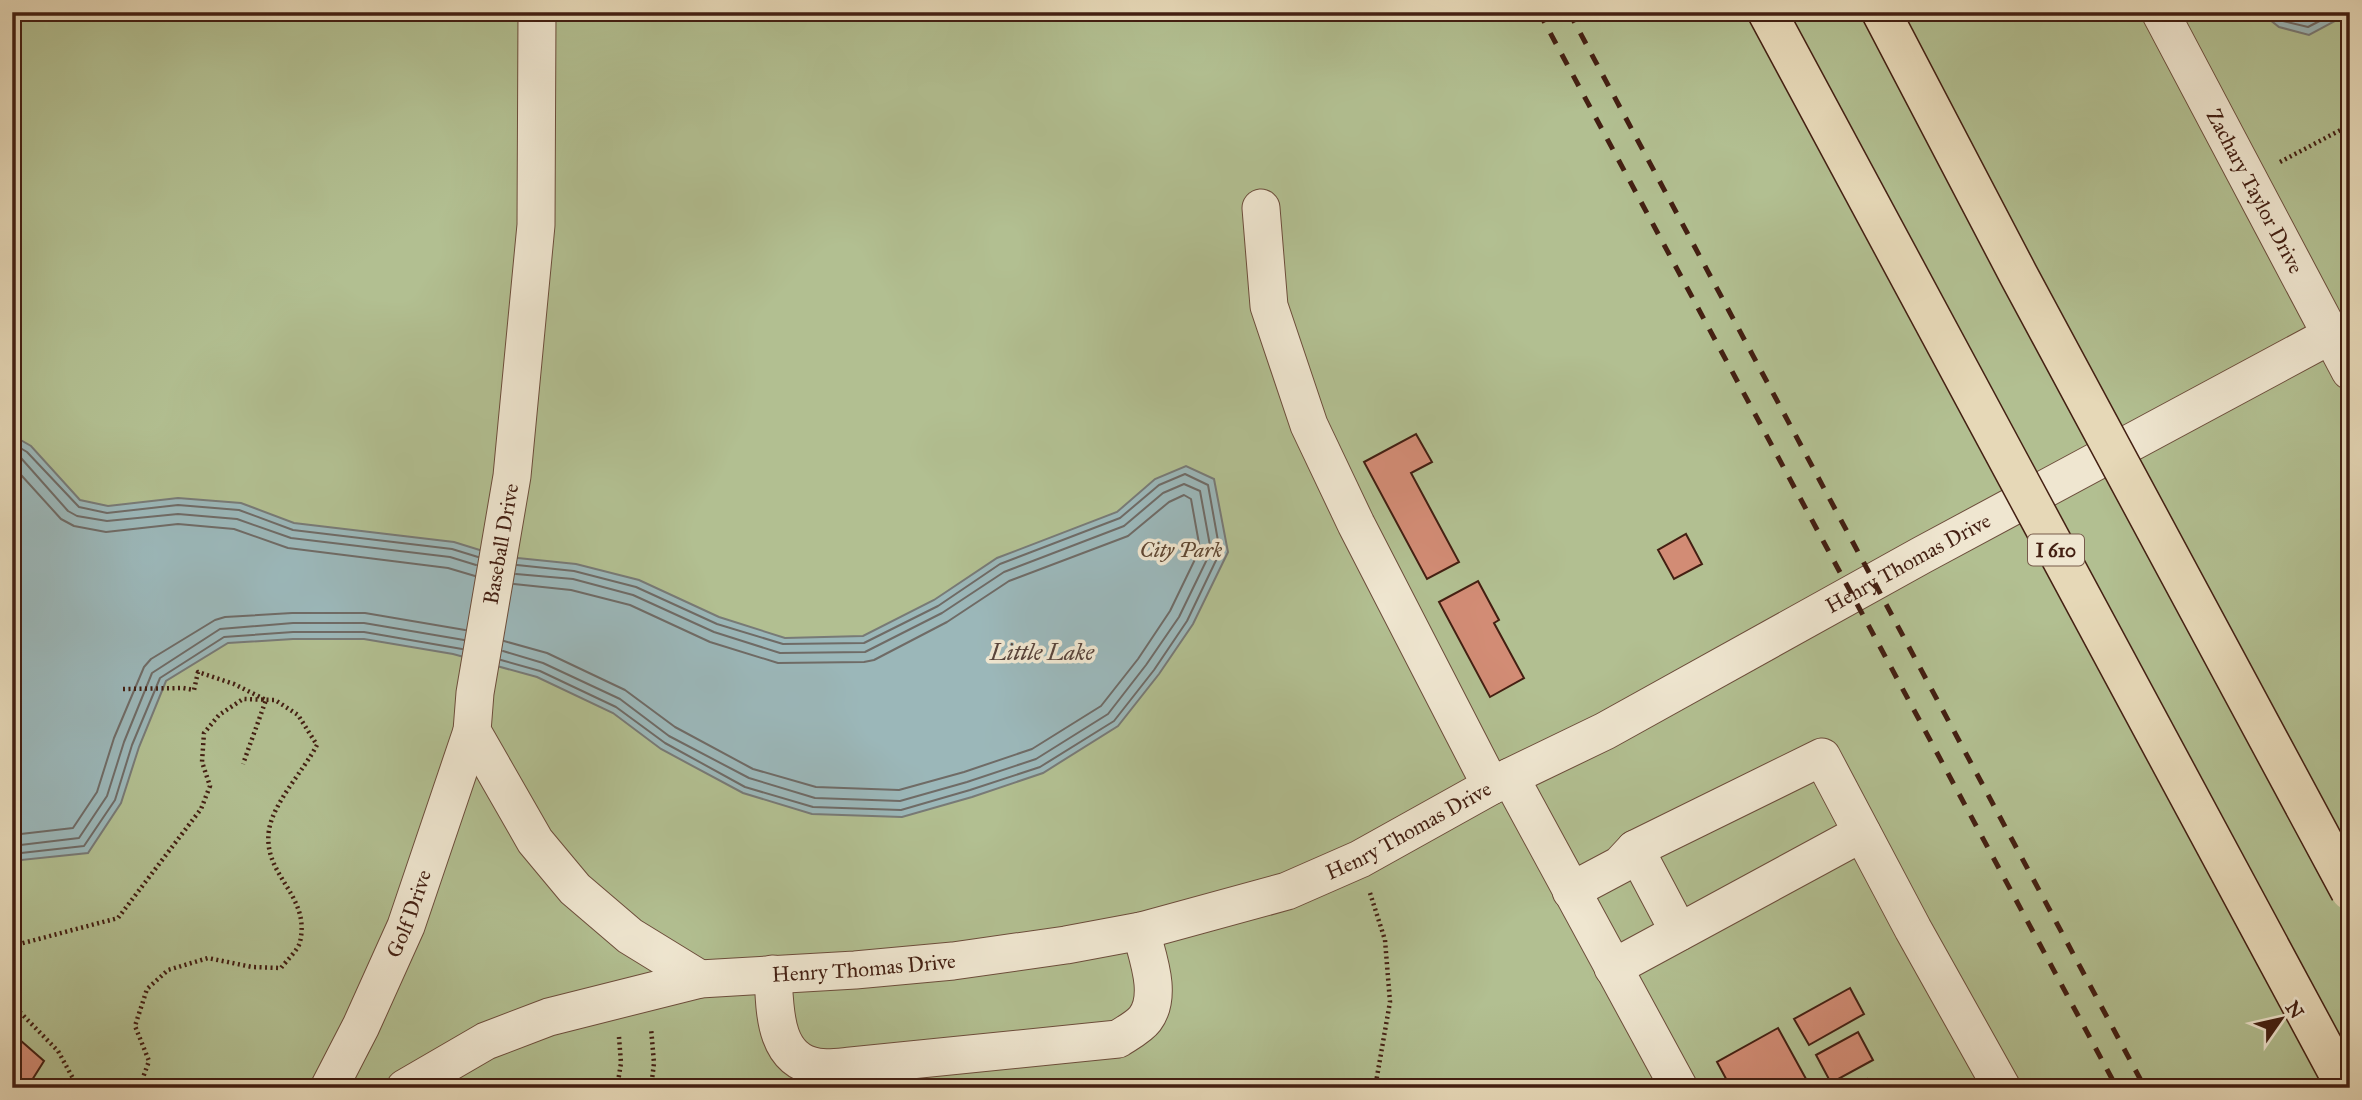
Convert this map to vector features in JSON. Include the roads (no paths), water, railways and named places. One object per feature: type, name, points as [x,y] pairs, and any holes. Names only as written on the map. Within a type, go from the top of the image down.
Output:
[{"type":"highway","name":"I 610","points":[[1768,12],[2346,1088]]},
{"type":"highway","points":[[1881,12],[2018,274],[2350,891]]},
{"type":"street","name":"Baseball Drive","points":[[472,731],[475,693],[512,476],[536,225],[537,12]]},
{"type":"street","name":"Zachary Taylor Drive","points":[[2160,12],[2350,371]]},
{"type":"street","points":[[1261,208],[1269,306],[1310,425],[1356,524],[1501,781],[1571,891],[1679,1088]]},
{"type":"street","name":"Henry Thomas Drive","points":[[405,1088],[485,1041],[549,1017],[701,979],[953,961],[1066,945],[1141,931],[1287,891],[1360,859],[1501,781],[1605,731],[1922,555],[2331,335]]},
{"type":"street","points":[[472,731],[536,841],[575,889],[630,936],[701,979]]},
{"type":"street","name":"Golf Drive","points":[[329,1088],[361,1026],[406,926],[472,731]]},
{"type":"street","points":[[1571,891],[1620,865],[1635,849],[1822,757],[2003,1088]]},
{"type":"street","points":[[1614,968],[1862,832]]},
{"type":"street","points":[[1635,849],[1679,932]]},
{"type":"street","points":[[773,974],[777,1025],[789,1054],[816,1067],[851,1066],[1118,1039],[1144,1021],[1152,1007],[1152,981],[1141,931]]},
{"type":"water","points":[[2260,12],[2350,13],[2309,35],[2279,27]]},
{"type":"water","name":"Little Lake","points":[[12,435],[31,446],[80,500],[108,506],[178,498],[241,503],[294,523],[454,542],[499,556],[576,564],[639,580],[719,617],[785,638],[863,636],[934,600],[997,558],[1117,512],[1155,479],[1186,466],[1214,479],[1228,552],[1193,624],[1159,674],[1118,726],[1043,773],[902,817],[812,814],[743,793],[661,749],[613,713],[537,677],[453,654],[364,639],[293,639],[228,643],[166,681],[139,747],[121,803],[88,853],[12,861]]},
{"type":"railway","points":[[1539,12],[2117,1088]]},
{"type":"railway","points":[[1569,12],[2145,1088]]},
{"type":"park label","name":"City Park","points":[[1181,550]]}]
